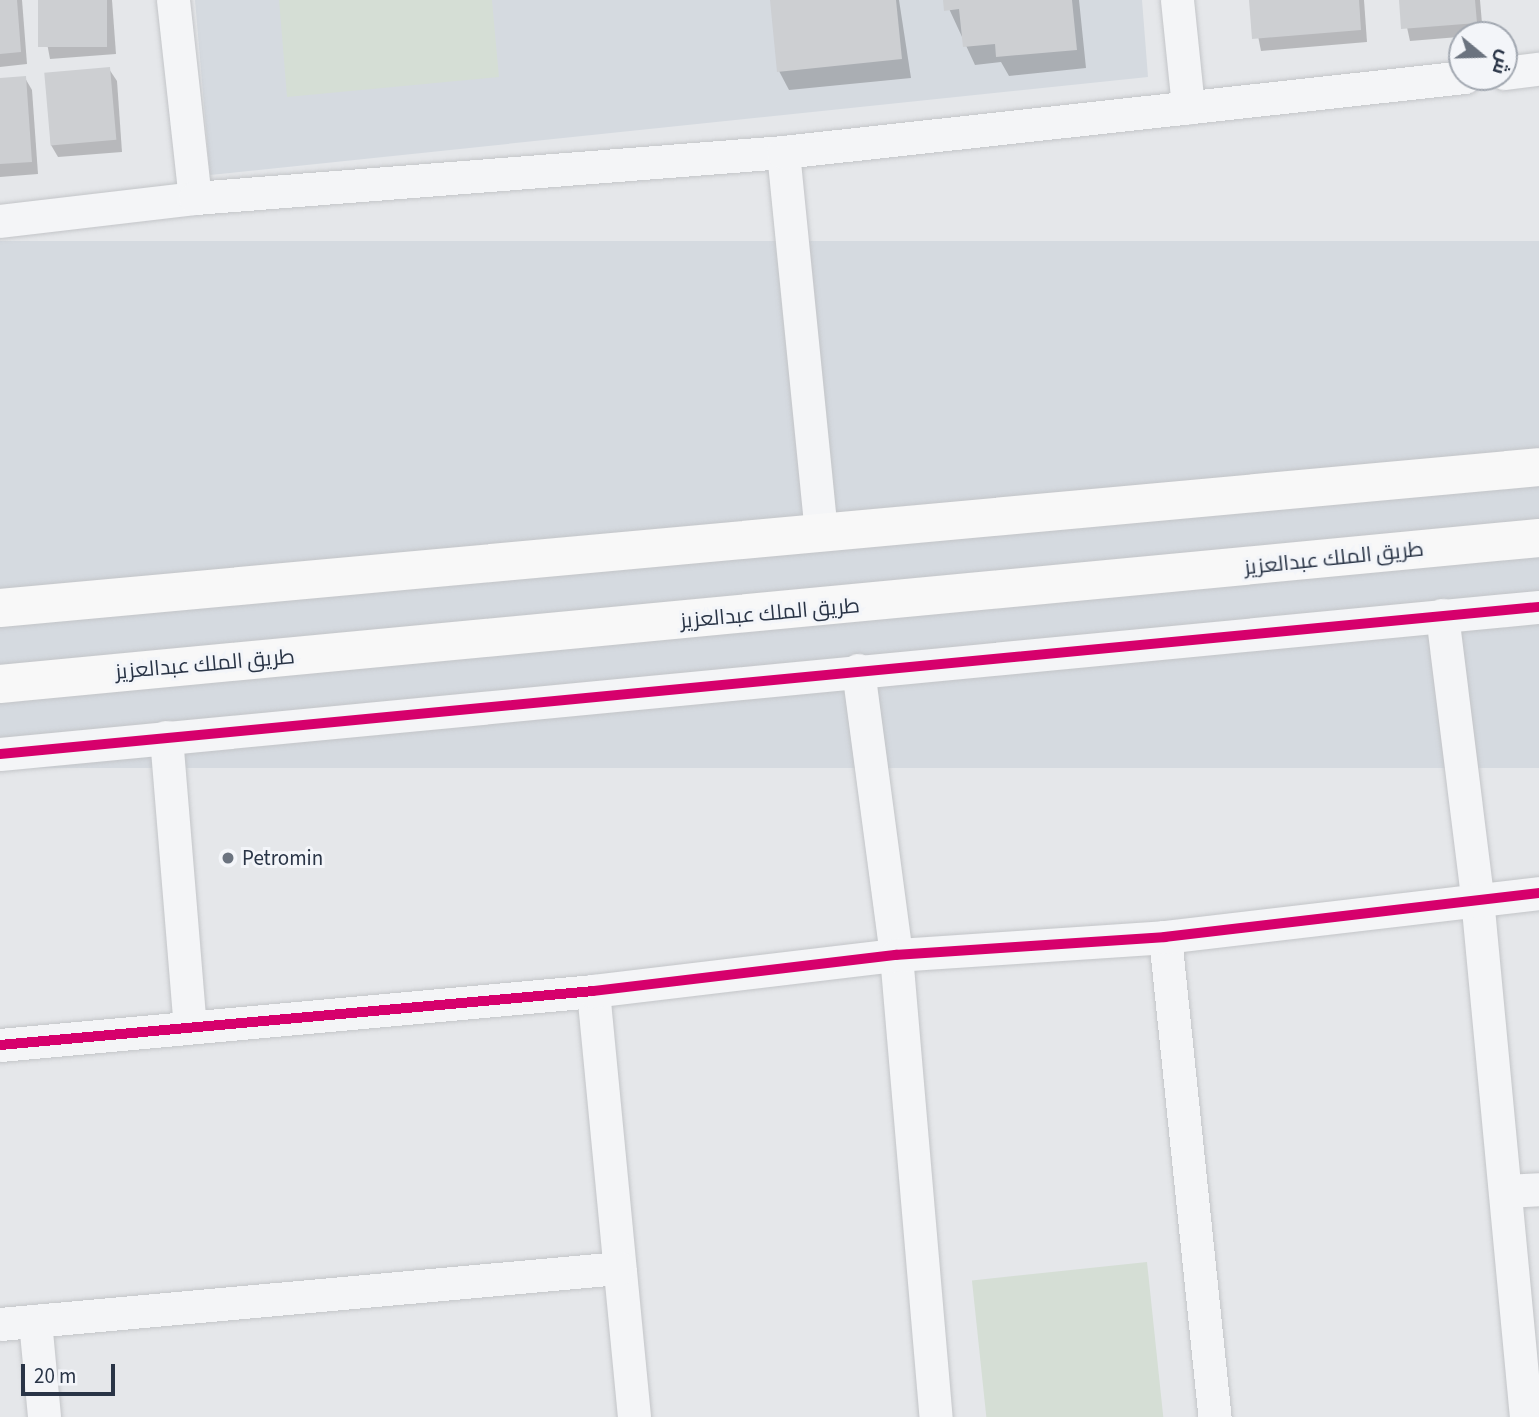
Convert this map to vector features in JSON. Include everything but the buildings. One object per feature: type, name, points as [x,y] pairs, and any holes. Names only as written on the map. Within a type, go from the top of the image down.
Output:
[{"type":"main road","points":[[0,608],[1539,467]]},
{"type":"main road","name":"طريق الملك عبدالعزيز","points":[[0,684],[1539,538]]},
{"type":"street","points":[[173,0],[195,198]]},
{"type":"street","points":[[1177,0],[1188,107]]},
{"type":"street","points":[[1518,71],[1539,69]]},
{"type":"street","points":[[0,221],[195,198],[783,152],[1448,79]]},
{"type":"street","points":[[783,152],[821,532]]},
{"type":"street","points":[[0,754],[1539,607]]},
{"type":"street","points":[[1442,615],[1477,898],[1526,1417]]},
{"type":"street","points":[[858,670],[896,955],[936,1417]]},
{"type":"street","points":[[166,737],[190,1027]]},
{"type":"street","points":[[0,1045],[593,991],[896,955],[1165,937],[1477,898],[1539,893]]},
{"type":"street","points":[[1165,937],[1216,1417]]},
{"type":"street","points":[[593,991],[634,1417]]},
{"type":"street","points":[[1505,1191],[1539,1189]]},
{"type":"street","points":[[0,1324],[620,1268]]},
{"type":"street","points":[[35,1321],[44,1417]]},
{"type":"shaded area","points":[[195,0],[1142,0],[1148,77],[210,175]]},
{"type":"shaded area","points":[[279,0],[492,0],[499,77],[287,97]]},
{"type":"shaded area","points":[[0,241],[1539,241],[1539,768],[0,768]]},
{"type":"shaded area","points":[[1147,1262],[1163,1417],[986,1417],[972,1280]]},
{"type":"cycle path","points":[[0,754],[1539,607]]},
{"type":"cycle path","points":[[0,1045],[593,991],[896,955],[1165,937],[1539,893]]},
{"type":"place","name":"Petromin","points":[[228,858]]}]
